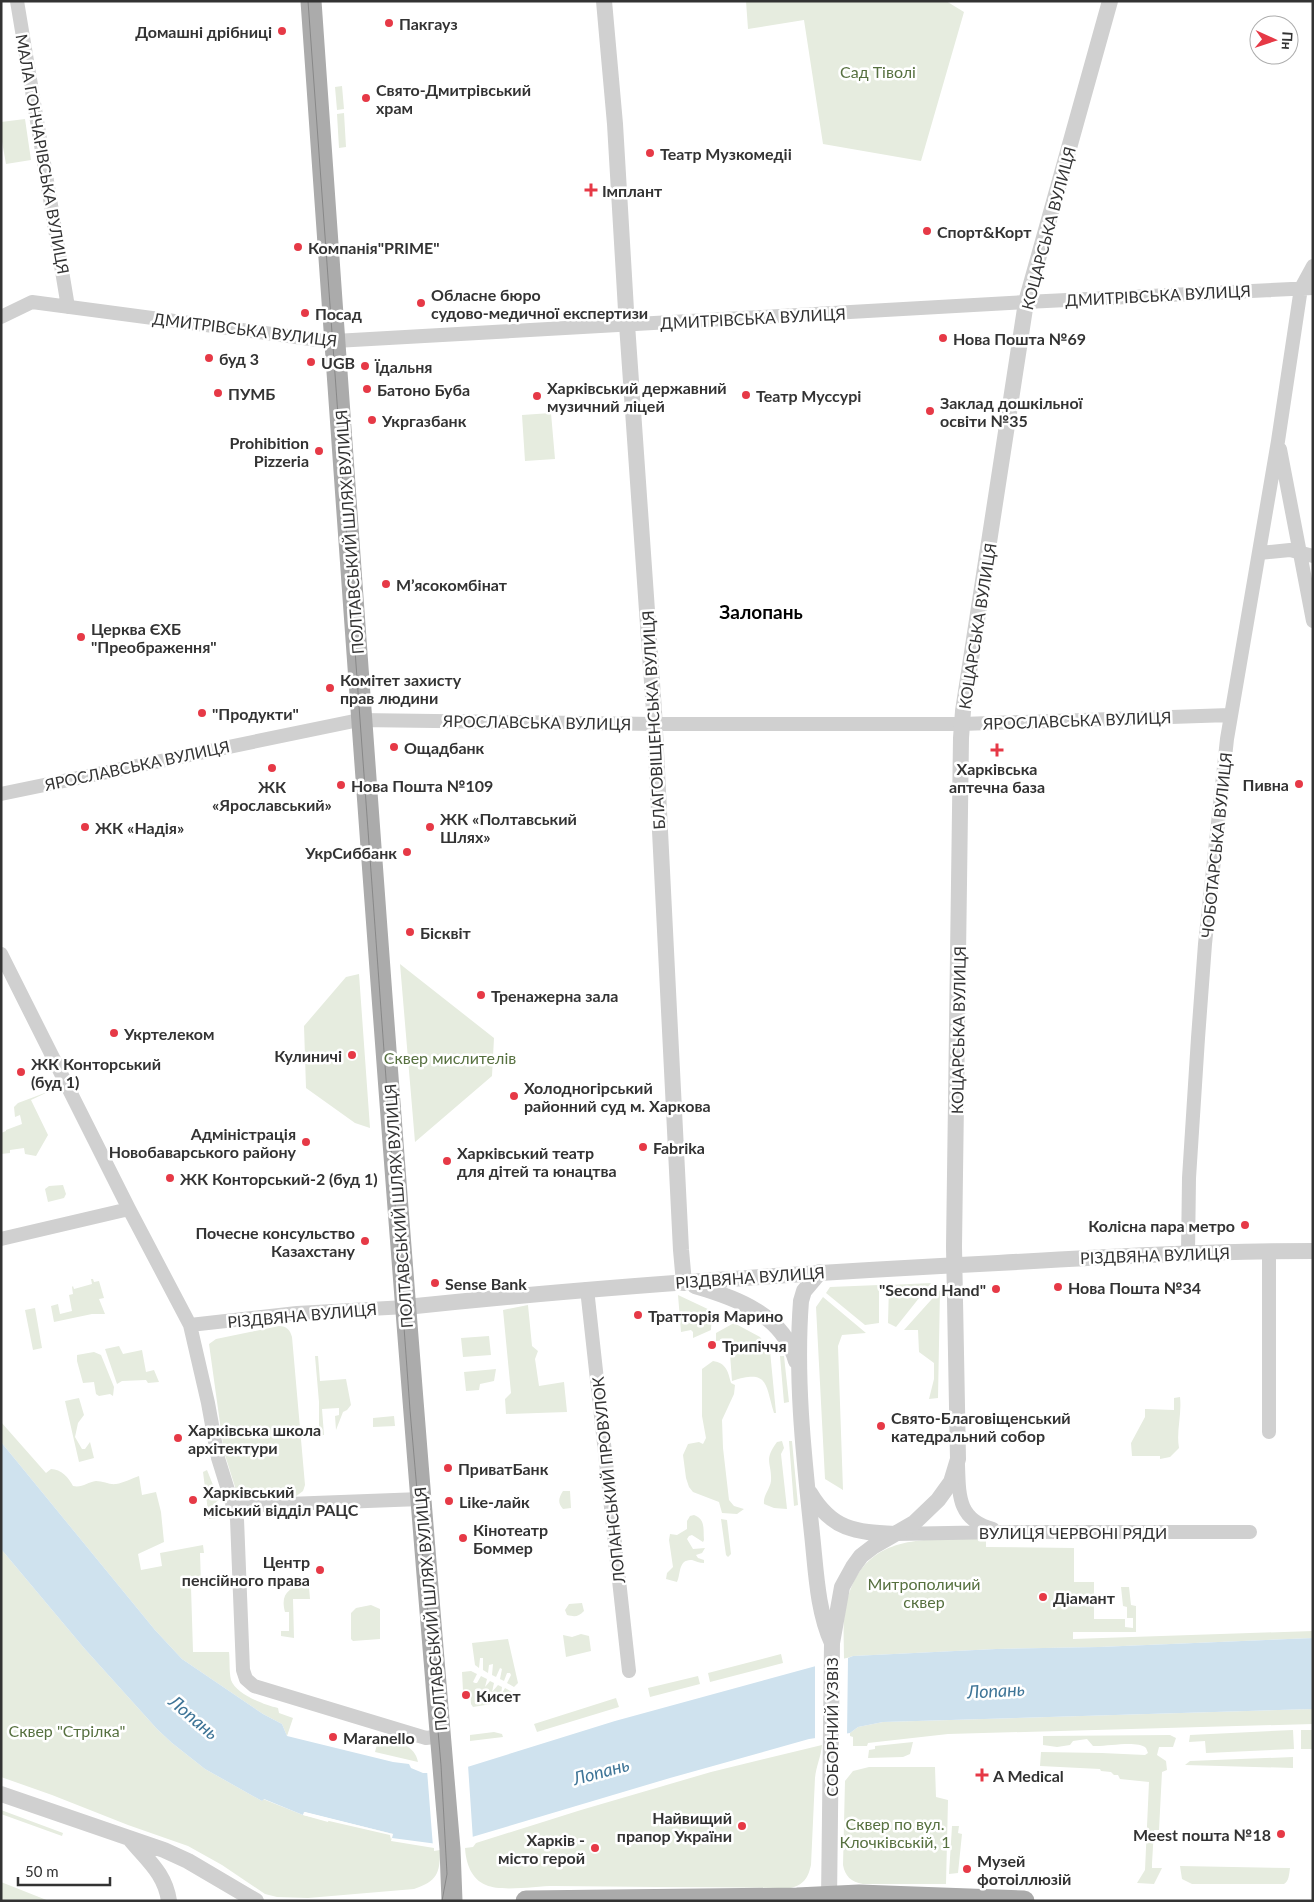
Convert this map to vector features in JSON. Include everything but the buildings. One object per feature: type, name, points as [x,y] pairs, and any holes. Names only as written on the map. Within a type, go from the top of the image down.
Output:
[{"type":"main road","name":"ПОЛТАВСЬКИЙ ШЛЯХ ВУЛИЦЯ","points":[[311,1],[362,720],[420,1499],[450,1849],[452,1901]]},
{"type":"main road","points":[[526,1901],[778,1898],[1024,1901]]},
{"type":"street","name":"МАЛА ГОНЧАРІВСЬКА ВУЛИЦЯ","points":[[17,1],[68,307]]},
{"type":"street","name":"БЛАГОВІЩЕНСЬКА ВУЛИЦЯ","points":[[604,1],[615,124],[654,724],[684,1283]]},
{"type":"street","name":"КОЦАРСЬКА ВУЛИЦЯ","points":[[832,1643],[840,1593],[847,1576],[861,1556],[874,1546],[914,1523],[938,1500],[951,1482],[958,1459],[955,1265],[962,724],[1026,302],[1110,1]]},
{"type":"street","name":"ЧОБОТАРСЬКА ВУЛИЦЯ","points":[[1188,1253],[1189,1178],[1198,1028],[1205,944],[1230,715],[1260,553],[1278,441],[1307,288],[1313,266]]},
{"type":"street","name":"ДМИТРІВСЬКА ВУЛИЦЯ","points":[[1,317],[32,302],[336,341],[1307,288]]},
{"type":"street","name":"ЧОБОТАРСЬКА ВУЛИЦЯ","points":[[1278,441],[1306,554],[1313,621]]},
{"type":"street","points":[[1260,553],[1290,550],[1306,554]]},
{"type":"street","name":"ЯРОСЛАВСЬКА ВУЛИЦЯ","points":[[1,794],[333,724],[362,720],[654,724],[962,724],[1230,715]]},
{"type":"street","points":[[1,954],[128,1209],[190,1325],[208,1403],[218,1458],[237,1518],[243,1670],[248,1683],[426,1738],[441,1736]]},
{"type":"street","points":[[1,1239],[128,1209]]},
{"type":"street","points":[[1269,1251],[1269,1432]]},
{"type":"street","name":"РІЗДВЯНА ВУЛИЦЯ","points":[[190,1325],[297,1313],[406,1307],[587,1288],[684,1283],[820,1272],[1188,1253],[1313,1251]]},
{"type":"street","points":[[820,1272],[804,1291],[801,1302],[799,1373],[808,1489],[824,1625],[832,1643]]},
{"type":"street","points":[[684,1283],[728,1296],[747,1305],[774,1323],[792,1348],[799,1373]]},
{"type":"street","name":"ЛОПАНСЬКИЙ ПРОВУЛОК","points":[[587,1288],[629,1671]]},
{"type":"street","points":[[958,1459],[960,1499],[967,1514],[979,1524],[1001,1532]]},
{"type":"street","points":[[808,1489],[822,1511],[840,1524],[854,1530],[895,1534]]},
{"type":"street","points":[[234,1506],[420,1499]]},
{"type":"street","name":"ВУЛИЦЯ ЧЕРВОНІ РЯДИ","points":[[895,1534],[1250,1532]]},
{"type":"street","name":"СОБОРНИЙ УЗВІЗ","points":[[829,1898],[832,1643]]},
{"type":"street","points":[[1,1794],[164,1850],[180,1857],[256,1901]]},
{"type":"street","points":[[130,1839],[163,1879],[169,1901]]},
{"type":"green space","name":"Сад Тіволі","points":[[746,1],[946,1],[964,12],[921,161],[823,144],[804,20],[748,29]]},
{"type":"green space","points":[[342,86],[344,109],[337,110],[335,87]]},
{"type":"green space","points":[[344,113],[346,147],[339,148],[337,114]]},
{"type":"green space","points":[[25,119],[31,160],[6,164],[1,136],[1,122]]},
{"type":"green space","points":[[551,413],[555,459],[525,461],[522,415]]},
{"type":"green space","name":"Сквер мислителів","points":[[400,964],[494,1038],[492,1076],[415,1142]]},
{"type":"green space","points":[[359,974],[370,1128],[355,1123],[306,1088],[304,1026],[346,977]]},
{"type":"green space","points":[[50,1091],[31,1100],[48,1135],[36,1156],[25,1154],[24,1148],[10,1150],[10,1153],[1,1154],[1,1133],[22,1124],[20,1115],[15,1117],[14,1107],[18,1103]]},
{"type":"green space","points":[[63,1185],[66,1194],[64,1198],[48,1202],[45,1189],[49,1186]]},
{"type":"green space","points":[[91,1279],[94,1282],[99,1281],[104,1298],[99,1299],[105,1314],[92,1314],[54,1322],[51,1306],[58,1304],[60,1314],[72,1311],[69,1295],[73,1294],[72,1287],[74,1289],[92,1284]]},
{"type":"green space","points":[[931,1283],[896,1327],[888,1323],[889,1285]]},
{"type":"green space","points":[[879,1285],[879,1323],[865,1325],[826,1293],[830,1287]]},
{"type":"green space","points":[[940,1290],[938,1398],[929,1399],[934,1379],[934,1363],[919,1352],[918,1330],[904,1330]]},
{"type":"green space","points":[[678,1295],[712,1311],[711,1330],[693,1338],[691,1330],[681,1332]]},
{"type":"green space","points":[[823,1297],[866,1333],[842,1335],[838,1346],[843,1490],[825,1479],[816,1307]]},
{"type":"green space","points":[[528,1305],[532,1346],[538,1351],[535,1359],[539,1386],[564,1382],[567,1412],[506,1414],[505,1399],[511,1393],[503,1310]]},
{"type":"green space","points":[[35,1308],[42,1348],[33,1350],[25,1310]]},
{"type":"green space","points":[[734,1323],[760,1337],[770,1351],[776,1413],[774,1413],[767,1387],[759,1378],[744,1378],[732,1381],[729,1340],[716,1341],[716,1333]]},
{"type":"green space","points":[[279,1326],[288,1329],[292,1337],[305,1485],[303,1491],[295,1497],[246,1498],[238,1494],[236,1490],[224,1452],[209,1344],[216,1339]]},
{"type":"green space","points":[[489,1336],[491,1355],[463,1357],[461,1338]]},
{"type":"green space","points":[[119,1346],[123,1354],[142,1350],[146,1372],[154,1370],[159,1382],[148,1383],[146,1380],[122,1381],[117,1384],[105,1349]]},
{"type":"green space","points":[[94,1352],[101,1355],[114,1387],[113,1396],[110,1394],[99,1396],[96,1394],[94,1382],[83,1383],[77,1355]]},
{"type":"green space","points":[[315,1356],[318,1356],[320,1381],[346,1379],[351,1405],[343,1412],[336,1430],[335,1416],[339,1415],[339,1408],[322,1409],[324,1435],[321,1435],[319,1426]]},
{"type":"green space","points":[[780,1356],[784,1356],[789,1402],[784,1403]]},
{"type":"green space","points":[[713,1361],[724,1366],[731,1383],[735,1385],[734,1394],[722,1420],[729,1500],[734,1506],[744,1509],[737,1514],[722,1513],[719,1502],[693,1492],[686,1478],[683,1455],[688,1444],[699,1442],[703,1444],[706,1438],[702,1416],[702,1369]]},
{"type":"green space","points":[[496,1369],[494,1381],[480,1384],[479,1390],[466,1391],[464,1372]]},
{"type":"green space","points":[[1180,1397],[1179,1448],[1170,1457],[1160,1459],[1160,1456],[1132,1456],[1131,1443],[1145,1417],[1145,1409],[1174,1410],[1174,1398]]},
{"type":"green space","points":[[79,1398],[84,1415],[78,1423],[75,1437],[82,1449],[85,1449],[90,1442],[94,1458],[79,1462],[65,1401]]},
{"type":"green space","points":[[394,1416],[395,1426],[373,1427],[373,1418]]},
{"type":"green space","points":[[1,1422],[46,1473],[51,1469],[55,1469],[67,1477],[73,1486],[96,1481],[116,1484],[139,1476],[142,1495],[156,1492],[161,1512],[164,1542],[138,1554],[141,1570],[162,1566],[160,1553],[203,1545],[204,1553],[200,1553],[201,1584],[191,1587],[193,1652],[229,1652],[231,1680],[238,1690],[258,1702],[278,1708],[279,1713],[293,1718],[287,1736],[282,1724],[263,1714],[182,1659],[155,1630],[1,1442]]},
{"type":"green space","points":[[782,1441],[784,1448],[781,1454],[787,1509],[774,1508],[764,1504],[771,1481],[770,1453],[777,1442]]},
{"type":"green space","points":[[789,1441],[792,1441],[798,1505],[794,1506]]},
{"type":"green space","points":[[207,1470],[219,1500],[216,1502],[216,1506],[218,1508],[221,1506],[225,1517],[209,1519],[203,1472]]},
{"type":"green space","points":[[563,1491],[570,1491],[571,1508],[563,1509],[560,1505],[559,1502]]},
{"type":"green space","points":[[694,1515],[702,1522],[704,1540],[703,1542],[692,1535],[687,1539],[693,1549],[705,1548],[702,1553],[696,1555],[704,1560],[704,1563],[688,1560],[682,1564],[677,1582],[666,1579],[667,1573],[673,1567],[669,1540],[670,1534],[677,1535],[687,1529],[687,1521],[690,1516]]},
{"type":"green space","points":[[721,1519],[727,1520],[731,1554],[728,1557],[726,1555]]},
{"type":"green space","name":"Митрополичий сквер","points":[[986,1539],[986,1547],[1074,1548],[1074,1582],[1094,1582],[1094,1619],[1125,1619],[1125,1627],[1133,1628],[1133,1618],[1127,1618],[1127,1607],[1123,1606],[1121,1587],[1129,1587],[1131,1605],[1136,1606],[1136,1632],[1073,1632],[1073,1639],[1313,1631],[1313,1638],[1099,1647],[996,1649],[853,1656],[844,1659],[845,1608],[856,1578],[868,1562],[884,1550],[921,1540]]},
{"type":"green space","name":"Сквер \"Стрілка\"","points":[[1,1549],[84,1648],[157,1729],[205,1769],[262,1801],[263,1799],[303,1815],[328,1822],[329,1819],[393,1834],[391,1841],[434,1848],[434,1851],[440,1850],[436,1876],[428,1883],[414,1889],[308,1898],[277,1897],[265,1894],[222,1865],[188,1846],[1,1777]]},
{"type":"green space","points":[[305,1585],[309,1587],[310,1599],[293,1599],[294,1638],[281,1636],[281,1631],[289,1631],[289,1612],[285,1612],[285,1596],[290,1590]]},
{"type":"green space","points":[[582,1603],[584,1611],[582,1613],[576,1616],[567,1615],[565,1610],[569,1604]]},
{"type":"green space","points":[[371,1605],[380,1609],[380,1639],[353,1641],[351,1639],[351,1613],[356,1608]]},
{"type":"green space","points":[[581,1634],[589,1636],[591,1651],[566,1657],[563,1635],[572,1637]]},
{"type":"green space","points":[[508,1639],[518,1683],[514,1687],[507,1683],[511,1675],[510,1673],[507,1673],[504,1681],[500,1679],[502,1669],[500,1668],[496,1677],[492,1675],[493,1664],[489,1665],[488,1673],[483,1670],[483,1658],[480,1658],[479,1668],[475,1665],[472,1643]]},
{"type":"green space","points":[[781,1654],[783,1663],[710,1682],[708,1673]]},
{"type":"green space","points":[[471,1671],[477,1674],[473,1682],[477,1683],[481,1676],[487,1679],[485,1687],[490,1681],[494,1683],[492,1692],[498,1685],[502,1687],[501,1695],[505,1688],[512,1692],[510,1701],[473,1707],[470,1691],[463,1691],[462,1672]]},
{"type":"green space","points":[[698,1676],[700,1684],[650,1697],[648,1688]]},
{"type":"green space","points":[[616,1698],[619,1707],[537,1732],[534,1724]]},
{"type":"green space","points":[[1313,1709],[1313,1724],[948,1734],[868,1743],[867,1746],[853,1746],[853,1737],[850,1736],[850,1733],[858,1727],[883,1722]]},
{"type":"green space","points":[[1293,1730],[1294,1749],[1206,1753],[1205,1741],[1189,1742],[1190,1735]]},
{"type":"green space","points":[[1301,1730],[1313,1730],[1313,1749],[1301,1749]]},
{"type":"green space","points":[[494,1732],[502,1734],[503,1737],[470,1741],[470,1735]]},
{"type":"green space","points":[[1170,1735],[1176,1738],[1173,1747],[1159,1747],[1157,1755],[1166,1761],[1167,1770],[1162,1772],[1159,1830],[1154,1830],[1152,1868],[1162,1868],[1154,1884],[1137,1883],[1145,1870],[1149,1782],[1120,1779],[1118,1775],[1101,1771],[1100,1769],[1040,1766],[1041,1752],[1145,1755],[1148,1753],[1146,1748],[1135,1744],[1093,1746],[1087,1739],[1073,1741],[1070,1745],[1057,1747],[1043,1745],[1043,1736]]},
{"type":"green space","points":[[384,1738],[410,1748],[418,1762],[375,1752],[378,1741]]},
{"type":"green space","points":[[913,1742],[910,1754],[903,1757],[868,1758],[869,1750],[875,1749],[875,1746]]},
{"type":"green space","points":[[822,1745],[815,1778],[811,1865],[805,1880],[795,1887],[554,1886],[500,1888],[481,1882],[473,1875],[468,1865],[465,1848],[473,1847],[476,1843],[711,1772]]},
{"type":"green space","points":[[1293,1757],[1293,1768],[1185,1765],[1190,1761]]},
{"type":"green space","name":"Сквер по вул. Клочківській, 1","points":[[869,1767],[935,1767],[936,1797],[948,1800],[946,1884],[863,1884],[852,1880],[845,1872],[843,1865],[845,1781],[853,1771]]},
{"type":"green space","points":[[1,1810],[63,1833],[62,1836],[1,1814]]},
{"type":"green space","points":[[952,1826],[959,1826],[958,1833],[962,1834],[958,1873],[949,1874]]},
{"type":"green space","points":[[1180,1866],[1290,1868],[1288,1879],[1284,1884],[1192,1884],[1182,1879]]},
{"type":"green space","points":[[1,1882],[49,1901],[1,1901]]},
{"type":"water","name":"Лопань","points":[[1,1442],[155,1630],[182,1659],[263,1714],[282,1724],[287,1736],[393,1762],[409,1764],[411,1768],[423,1773],[448,1773],[615,1721],[816,1666],[848,1661],[848,1658],[853,1656],[1313,1638],[1313,1709],[883,1722],[858,1727],[850,1733],[809,1739],[670,1778],[445,1845],[392,1838],[393,1834],[305,1812],[303,1815],[264,1799],[262,1801],[205,1769],[157,1729],[84,1648],[1,1549]]},
{"type":"pier","points":[[848,1658],[847,1736],[815,1741],[815,1663]]},
{"type":"pier","points":[[468,1765],[473,1840],[445,1848],[433,1847],[427,1770],[447,1771]]},
{"type":"pier","points":[[304,1812],[393,1834],[391,1840],[390,1835],[303,1815]]},
{"type":"tram line","points":[[308,1],[410,1410],[441,1765],[447,1874],[442,1901]]},
{"type":"place","name":"Пакгауз","points":[[389,23]]},
{"type":"place","name":"Домашні дрібниці","points":[[282,31]]},
{"type":"place","name":"Свято-Дмитрівський храм","points":[[366,98]]},
{"type":"place","name":"Театр Музкомедіі","points":[[650,153]]},
{"type":"place","name":"Імплант","points":[[591,190]]},
{"type":"place","name":"Спорт&Корт","points":[[927,231]]},
{"type":"place","name":"Компанія\"PRIME\"","points":[[298,247]]},
{"type":"place","name":"Обласне бюро судово-медичної експертизи","points":[[421,303]]},
{"type":"place","name":"Посад","points":[[305,313]]},
{"type":"place","name":"Нова Пошта №69","points":[[943,338]]},
{"type":"place","name":"буд 3","points":[[209,358]]},
{"type":"place","name":"UGB","points":[[311,362]]},
{"type":"place","name":"Їдальня","points":[[365,366]]},
{"type":"place","name":"Батоно Буба","points":[[367,389]]},
{"type":"place","name":"ПУМБ","points":[[218,393]]},
{"type":"place","name":"Театр Муссурі","points":[[746,395]]},
{"type":"place","name":"Харківський державний музичний ліцей","points":[[537,396]]},
{"type":"place","name":"Заклад дошкільної освіти №35","points":[[930,411]]},
{"type":"place","name":"Укргазбанк","points":[[372,420]]},
{"type":"place","name":"Prohibition Pizzeria","points":[[319,451]]},
{"type":"place","name":"М’ясокомбінат","points":[[386,584]]},
{"type":"place","name":"Церква ЄХБ \"Преображення\"","points":[[81,637]]},
{"type":"place","name":"Комітет захисту прав людини","points":[[330,688]]},
{"type":"place","name":"\"Продукти\"","points":[[202,713]]},
{"type":"place","name":"Ощадбанк","points":[[394,747]]},
{"type":"place","name":"Харківська аптечна база","points":[[997,750]]},
{"type":"place","name":"ЖК «Ярославський»","points":[[272,768]]},
{"type":"place","name":"Пивна","points":[[1299,784]]},
{"type":"place","name":"Нова Пошта №109","points":[[341,785]]},
{"type":"place","name":"ЖК «Надія»","points":[[85,827]]},
{"type":"place","name":"ЖК «Полтавський Шлях»","points":[[430,827]]},
{"type":"place","name":"УкрСиббанк","points":[[407,852]]},
{"type":"place","name":"Бісквіт","points":[[410,932]]},
{"type":"place","name":"Тренажерна зала","points":[[481,995]]},
{"type":"place","name":"Укртелеком","points":[[114,1033]]},
{"type":"place","name":"Кулиничі","points":[[352,1055]]},
{"type":"place","name":"ЖК Конторський (буд 1)","points":[[21,1072]]},
{"type":"place","name":"Холодногірський районний суд м. Харкова","points":[[514,1096]]},
{"type":"place","name":"Адміністрація Новобаварського району","points":[[306,1142]]},
{"type":"place","name":"Fabrika","points":[[643,1147]]},
{"type":"place","name":"Харківський театр для дітей та юнацтва","points":[[447,1161]]},
{"type":"place","name":"ЖК Конторський-2 (буд 1)","points":[[170,1178]]},
{"type":"place","name":"Колісна пара метро","points":[[1245,1225]]},
{"type":"place","name":"Почесне консульство Казахстану","points":[[365,1241]]},
{"type":"place","name":"Sense Bank","points":[[435,1283]]},
{"type":"place","name":"Нова Пошта №34","points":[[1058,1287]]},
{"type":"place","name":"\"Second Hand\"","points":[[996,1289]]},
{"type":"place","name":"Тратторія Марино","points":[[638,1315]]},
{"type":"place","name":"Трипіччя","points":[[712,1345]]},
{"type":"place","name":"Свято-Благовіщенський катедральний собор","points":[[881,1426]]},
{"type":"place","name":"Харківська школа архітектури","points":[[178,1438]]},
{"type":"place","name":"ПриватБанк","points":[[448,1468]]},
{"type":"place","name":"Харківський міський відділ РАЦС","points":[[193,1500]]},
{"type":"place","name":"Like-лайк","points":[[449,1501]]},
{"type":"place","name":"Кінотеатр Боммер","points":[[463,1538]]},
{"type":"place","name":"Центр пенсійного права","points":[[320,1570]]},
{"type":"place","name":"Діамант","points":[[1043,1597]]},
{"type":"place","name":"Кисет","points":[[466,1695]]},
{"type":"place","name":"Maranello","points":[[333,1737]]},
{"type":"place","name":"A Medical","points":[[982,1775]]},
{"type":"place","name":"Найвищий прапор України","points":[[742,1826]]},
{"type":"place","name":"Meest пошта №18","points":[[1281,1834]]},
{"type":"place","name":"Харків - місто герой","points":[[595,1848]]},
{"type":"place","name":"Музей фотоіллюзій","points":[[967,1869]]},
{"type":"district","name":"Залопань","points":[[761,611]]}]
